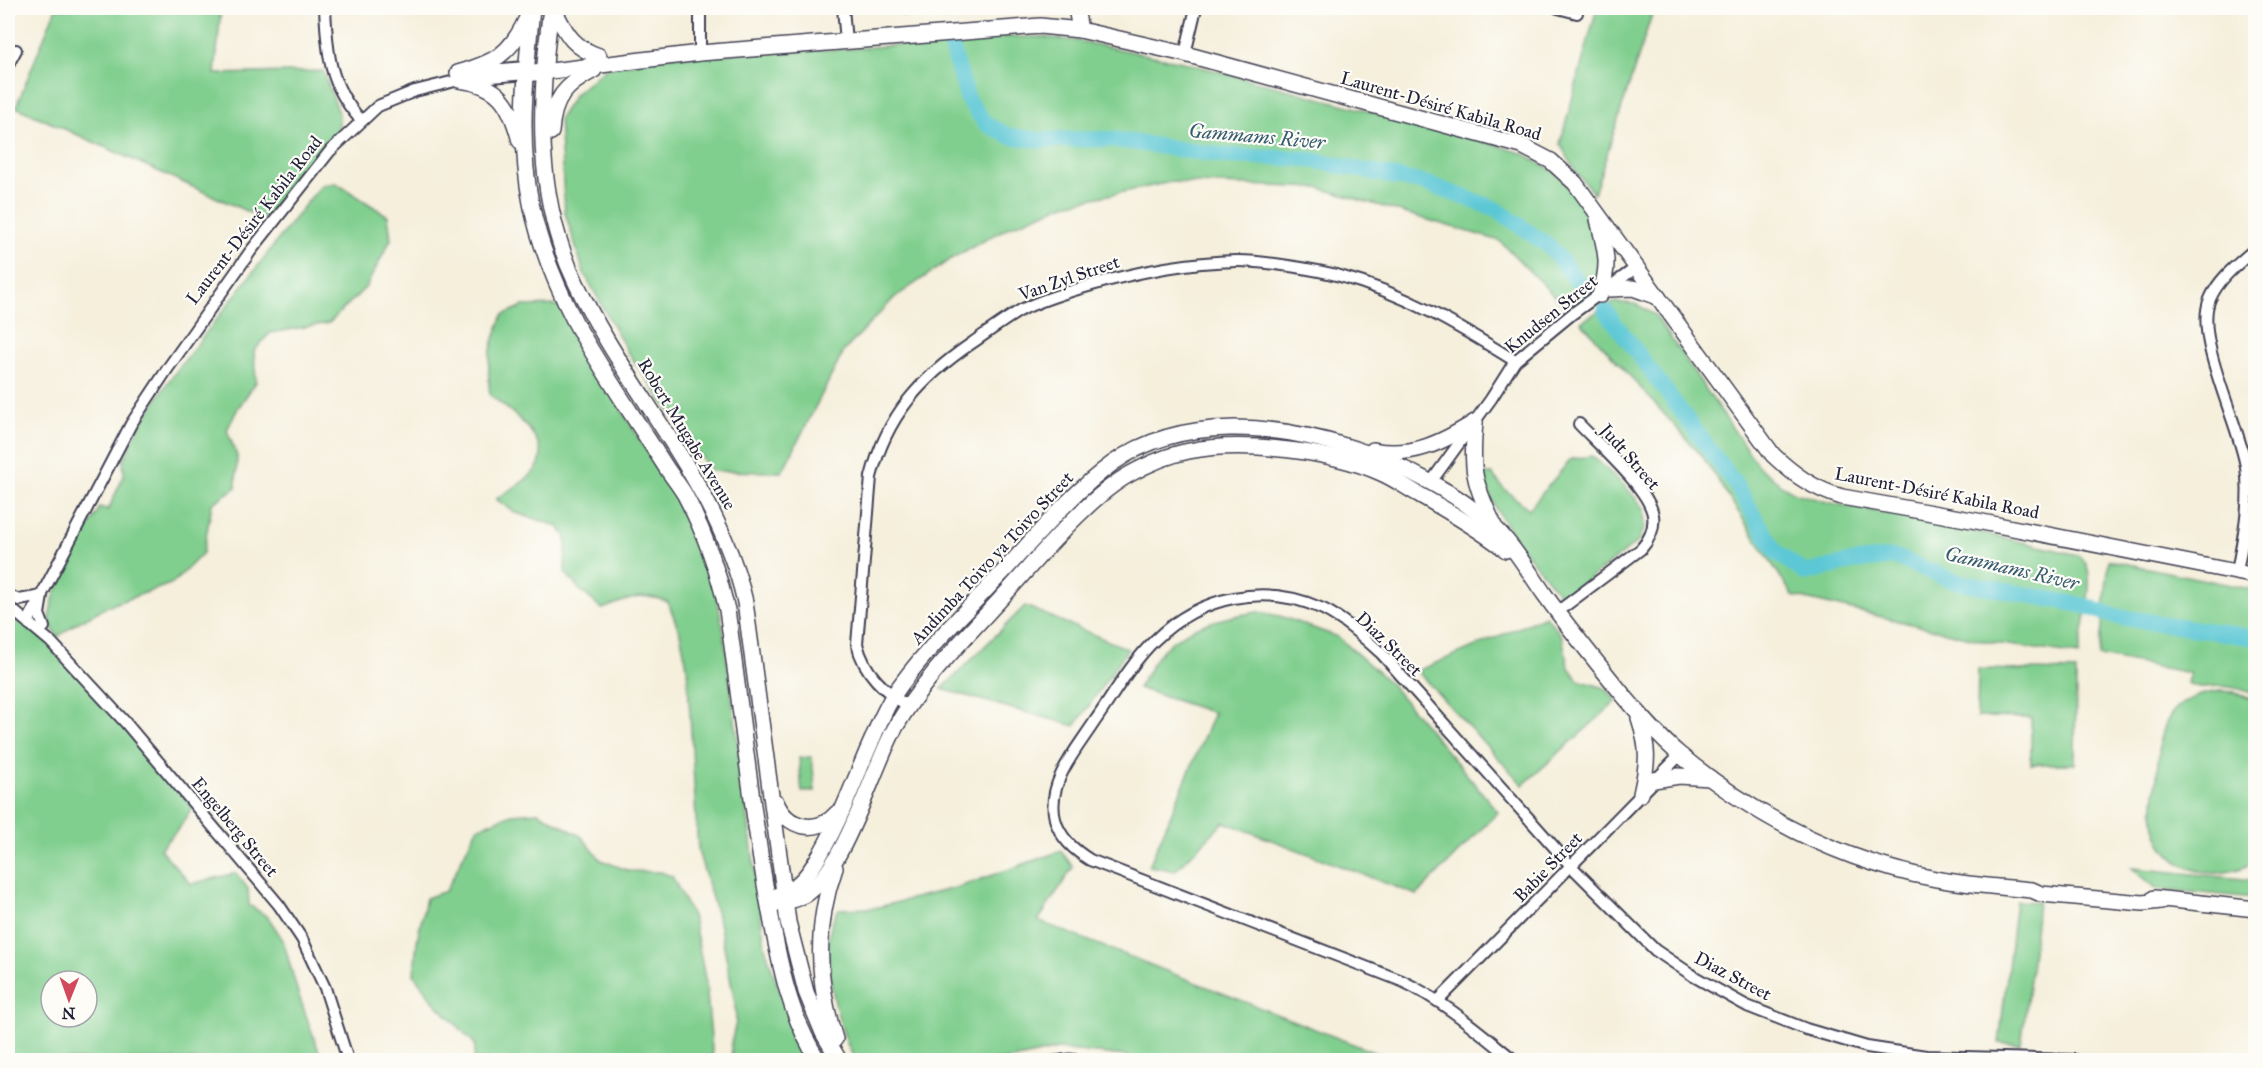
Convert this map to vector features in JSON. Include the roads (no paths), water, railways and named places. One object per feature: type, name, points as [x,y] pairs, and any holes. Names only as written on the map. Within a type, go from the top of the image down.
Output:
[{"type":"street","points":[[326,8],[327,48],[334,78],[341,94],[361,120]]},
{"type":"street","points":[[458,76],[488,64],[502,54],[520,33],[532,8]]},
{"type":"street","name":"Robert Mugabe Avenue","points":[[532,8],[526,71],[526,168],[530,202],[538,233],[558,287],[576,323],[684,494],[718,574],[727,610],[761,864],[777,955],[787,993],[800,1026],[819,1060]]},
{"type":"street","points":[[550,208],[549,150],[552,115],[556,104],[570,86],[602,60],[579,48],[572,41],[552,8]]},
{"type":"street","name":"Robert Mugabe Avenue","points":[[552,8],[544,69],[541,132],[550,208],[575,282],[626,371],[702,491],[733,559],[745,602],[785,898],[794,947],[806,992],[823,1033],[840,1060]]},
{"type":"street","points":[[700,8],[700,53]]},
{"type":"street","points":[[843,8],[846,42]]},
{"type":"street","points":[[1076,8],[1080,30]]},
{"type":"street","points":[[1185,54],[1196,8]]},
{"type":"street","points":[[1558,8],[1578,13]]},
{"type":"street","name":"Laurent-Désiré Kabila Road","points":[[30,619],[131,424],[168,368],[295,193],[330,151],[378,106],[458,76],[526,71],[602,60],[652,60],[700,53],[1040,26],[1080,30],[1185,54],[1522,146],[1551,161],[1575,183],[1595,208],[1773,455],[1795,476],[1815,487],[1869,502],[2256,576]]},
{"type":"street","points":[[8,65],[16,50]]},
{"type":"street","points":[[458,76],[479,82],[503,99],[516,127],[526,168]]},
{"type":"street","points":[[1595,208],[1605,243],[1607,261],[1604,292],[1634,288],[1658,297]]},
{"type":"street","points":[[2237,572],[2248,505],[2246,464],[2210,344],[2205,316],[2209,300],[2216,288],[2256,248]]},
{"type":"street","name":"Van Zyl Street","points":[[908,706],[893,697],[873,678],[863,664],[857,644],[871,477],[876,456],[899,411],[915,390],[944,362],[1022,310],[1059,295],[1127,275],[1190,264],[1239,261],[1338,275],[1403,296],[1471,333],[1515,361]]},
{"type":"street","name":"Knudsen Street","points":[[1431,482],[1475,422],[1515,361],[1572,314],[1637,267]]},
{"type":"street","points":[[1318,437],[1385,452],[1405,452],[1425,448],[1451,438],[1475,422]]},
{"type":"street","points":[[1475,422],[1472,458],[1474,476],[1478,492],[1496,528]]},
{"type":"street","name":"Judt Street","points":[[1557,612],[1641,549],[1652,535],[1653,528],[1653,515],[1643,495],[1578,424]]},
{"type":"street","name":"Andimba Toivo ya Toivo Street","points":[[785,898],[809,874],[821,855],[893,697],[933,646],[1040,531],[1086,485],[1115,462],[1149,444],[1187,433],[1213,429],[1272,430],[1318,437],[1373,456],[1431,482],[1496,528],[1590,656],[1636,711],[1680,755],[1757,809],[1796,833],[1853,857],[1936,879],[2032,891],[2040,888],[2122,894],[2161,901],[2256,909]]},
{"type":"street","name":"Andimba Toivo ya Toivo Street","points":[[769,902],[805,895],[817,885],[830,868],[849,832],[893,732],[908,706],[943,662],[1035,561],[1096,499],[1128,475],[1159,459],[1190,450],[1240,447],[1294,451],[1333,458],[1418,484],[1431,482]]},
{"type":"street","name":"Andimba Toivo ya Toivo Street","points":[[1381,473],[1457,516],[1521,561]]},
{"type":"street","name":"Andimba Toivo ya Toivo Street","points":[[1431,482],[1437,496],[1450,506],[1457,516]]},
{"type":"street","name":"Diaz Street","points":[[1514,1060],[1438,1000],[1402,981],[1116,871],[1090,860],[1071,848],[1055,819],[1056,786],[1066,765],[1125,676],[1154,640],[1182,617],[1209,604],[1265,594],[1291,598],[1323,609],[1350,626],[1381,653],[1572,867],[1655,950],[1695,977],[1757,1010],[1806,1029],[1867,1047],[1926,1056],[2076,1060]]},
{"type":"street","points":[[8,595],[25,600],[42,596]]},
{"type":"street","name":"Engelberg Street","points":[[8,595],[124,722],[279,904],[302,939],[326,988],[348,1060]]},
{"type":"street","name":"Laurent-Désiré Kabila Road","points":[[42,596],[39,614],[44,627]]},
{"type":"street","name":"Engelberg Street","points":[[8,606],[44,627],[51,642]]},
{"type":"street","points":[[1636,711],[1648,747],[1647,769],[1641,794]]},
{"type":"street","name":"Babie Street","points":[[1438,1000],[1572,867],[1680,755]]},
{"type":"street","points":[[1654,780],[1688,776],[1713,779]]},
{"type":"street","points":[[772,793],[778,808],[786,818],[806,827],[817,826],[831,819],[843,806]]},
{"type":"street","points":[[840,1060],[824,997],[820,945],[828,890],[849,832]]},
{"type":"waterway","name":"Gammams River","points":[[950,41],[968,100],[986,124],[1009,136],[1039,140],[1110,139],[1226,156],[1306,159],[1425,183],[1496,209],[1550,247],[1582,287]]},
{"type":"waterway","name":"Gammams River","points":[[1605,310],[1734,482],[1776,552],[1805,573],[1851,562],[1895,557],[1954,581],[2086,606],[2113,616],[2256,638]]},
{"type":"railway","points":[[1033,1060],[1070,1055],[1118,1060]]}]
